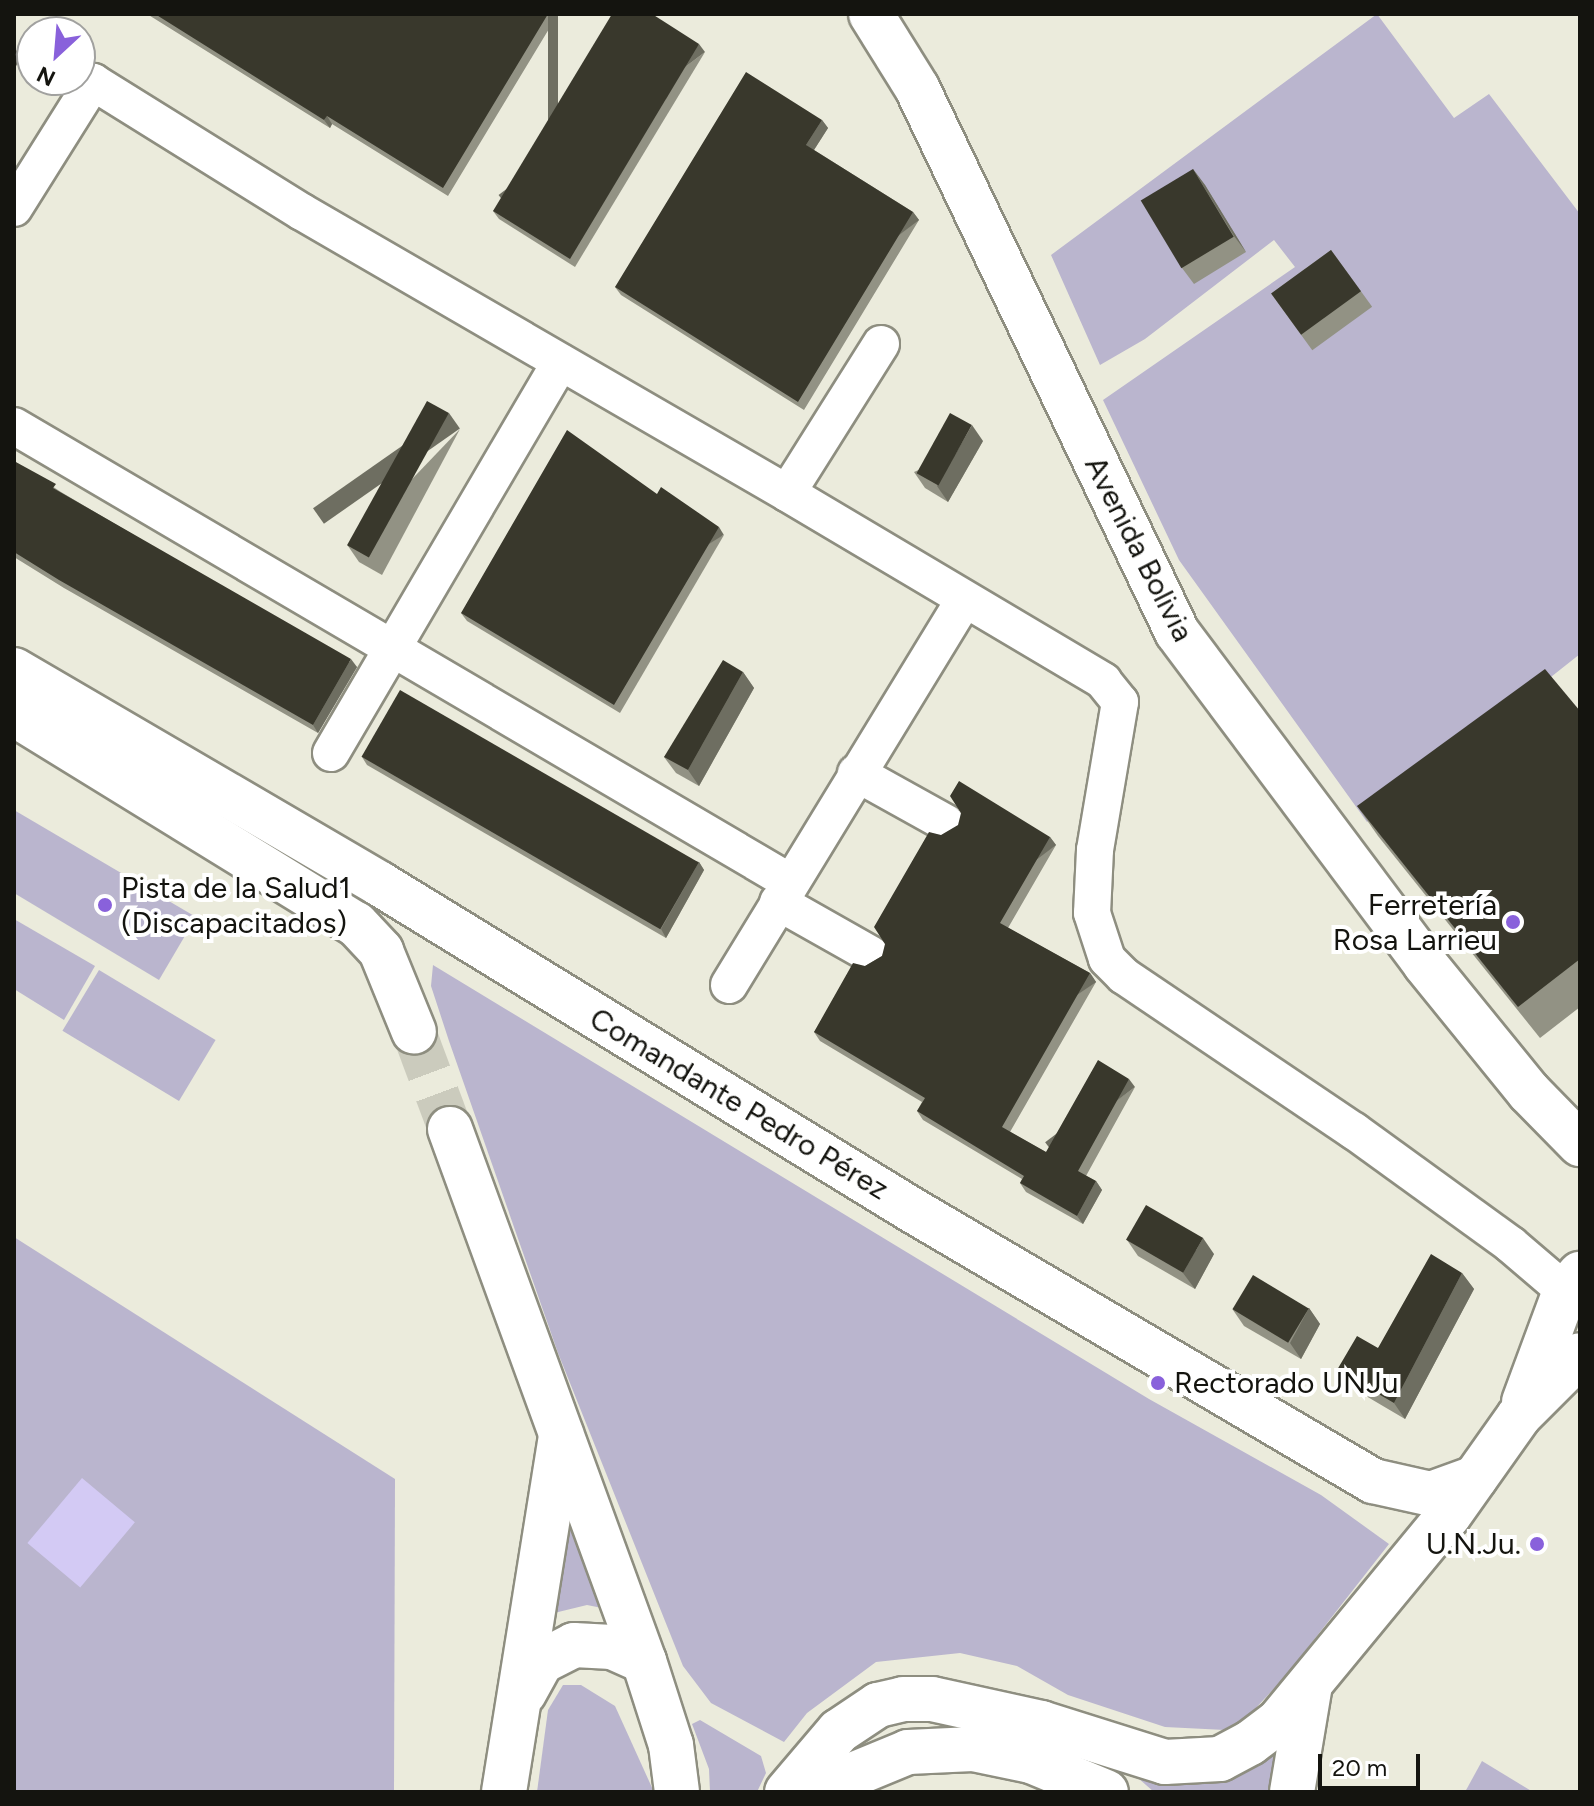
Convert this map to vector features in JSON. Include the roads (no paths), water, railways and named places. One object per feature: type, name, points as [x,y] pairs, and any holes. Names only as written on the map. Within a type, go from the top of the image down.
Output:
[{"type":"main road","name":"Avenida Bolivia","points":[[871,14],[917,88],[1177,632],[1425,964],[1529,1092],[1580,1144]]},
{"type":"main road","name":"Comandante Pedro Pérez","points":[[14,670],[380,884],[938,1225],[1373,1481],[1431,1494],[1475,1478]]},
{"type":"main road","points":[[14,714],[356,924],[381,951],[414,1032]]},
{"type":"main road","points":[[450,1129],[644,1661],[671,1745],[677,1792]]},
{"type":"main road","points":[[1519,1416],[1572,1283]]},
{"type":"main road","points":[[787,1792],[839,1731],[878,1705],[903,1699],[932,1699],[1041,1723],[1165,1762],[1192,1764],[1220,1759],[1250,1743],[1279,1721],[1475,1478],[1519,1416],[1580,1355]]},
{"type":"main road","points":[[504,1792],[522,1695],[562,1430]]},
{"type":"main road","points":[[522,1695],[541,1662],[574,1645],[612,1647],[644,1661]]},
{"type":"main road","points":[[1292,1792],[1311,1678]]},
{"type":"main road","points":[[811,1792],[908,1752],[973,1749],[1045,1766],[1106,1792]]},
{"type":"street","points":[[14,208],[93,82],[560,362],[787,493],[963,602],[1103,681],[1120,702],[1095,850],[1092,913],[1107,959],[1124,976],[1510,1244],[1572,1283]]},
{"type":"street","points":[[787,493],[881,344]]},
{"type":"street","points":[[331,753],[560,362]]},
{"type":"street","points":[[14,426],[392,645],[784,892],[870,954]]},
{"type":"street","points":[[729,985],[963,602]]},
{"type":"street","points":[[856,773],[946,823]]},
{"type":"tunnel","points":[[414,1032],[450,1129]]},
{"type":"place","name":"Pista de la Salud1 (Discapacitados)","points":[[105,905]]},
{"type":"place","name":"Ferretería Rosa Larrieu","points":[[1513,922]]},
{"type":"place","name":"Rectorado UNJu","points":[[1158,1383]]},
{"type":"place","name":"U.N.Ju.","points":[[1537,1544]]}]
